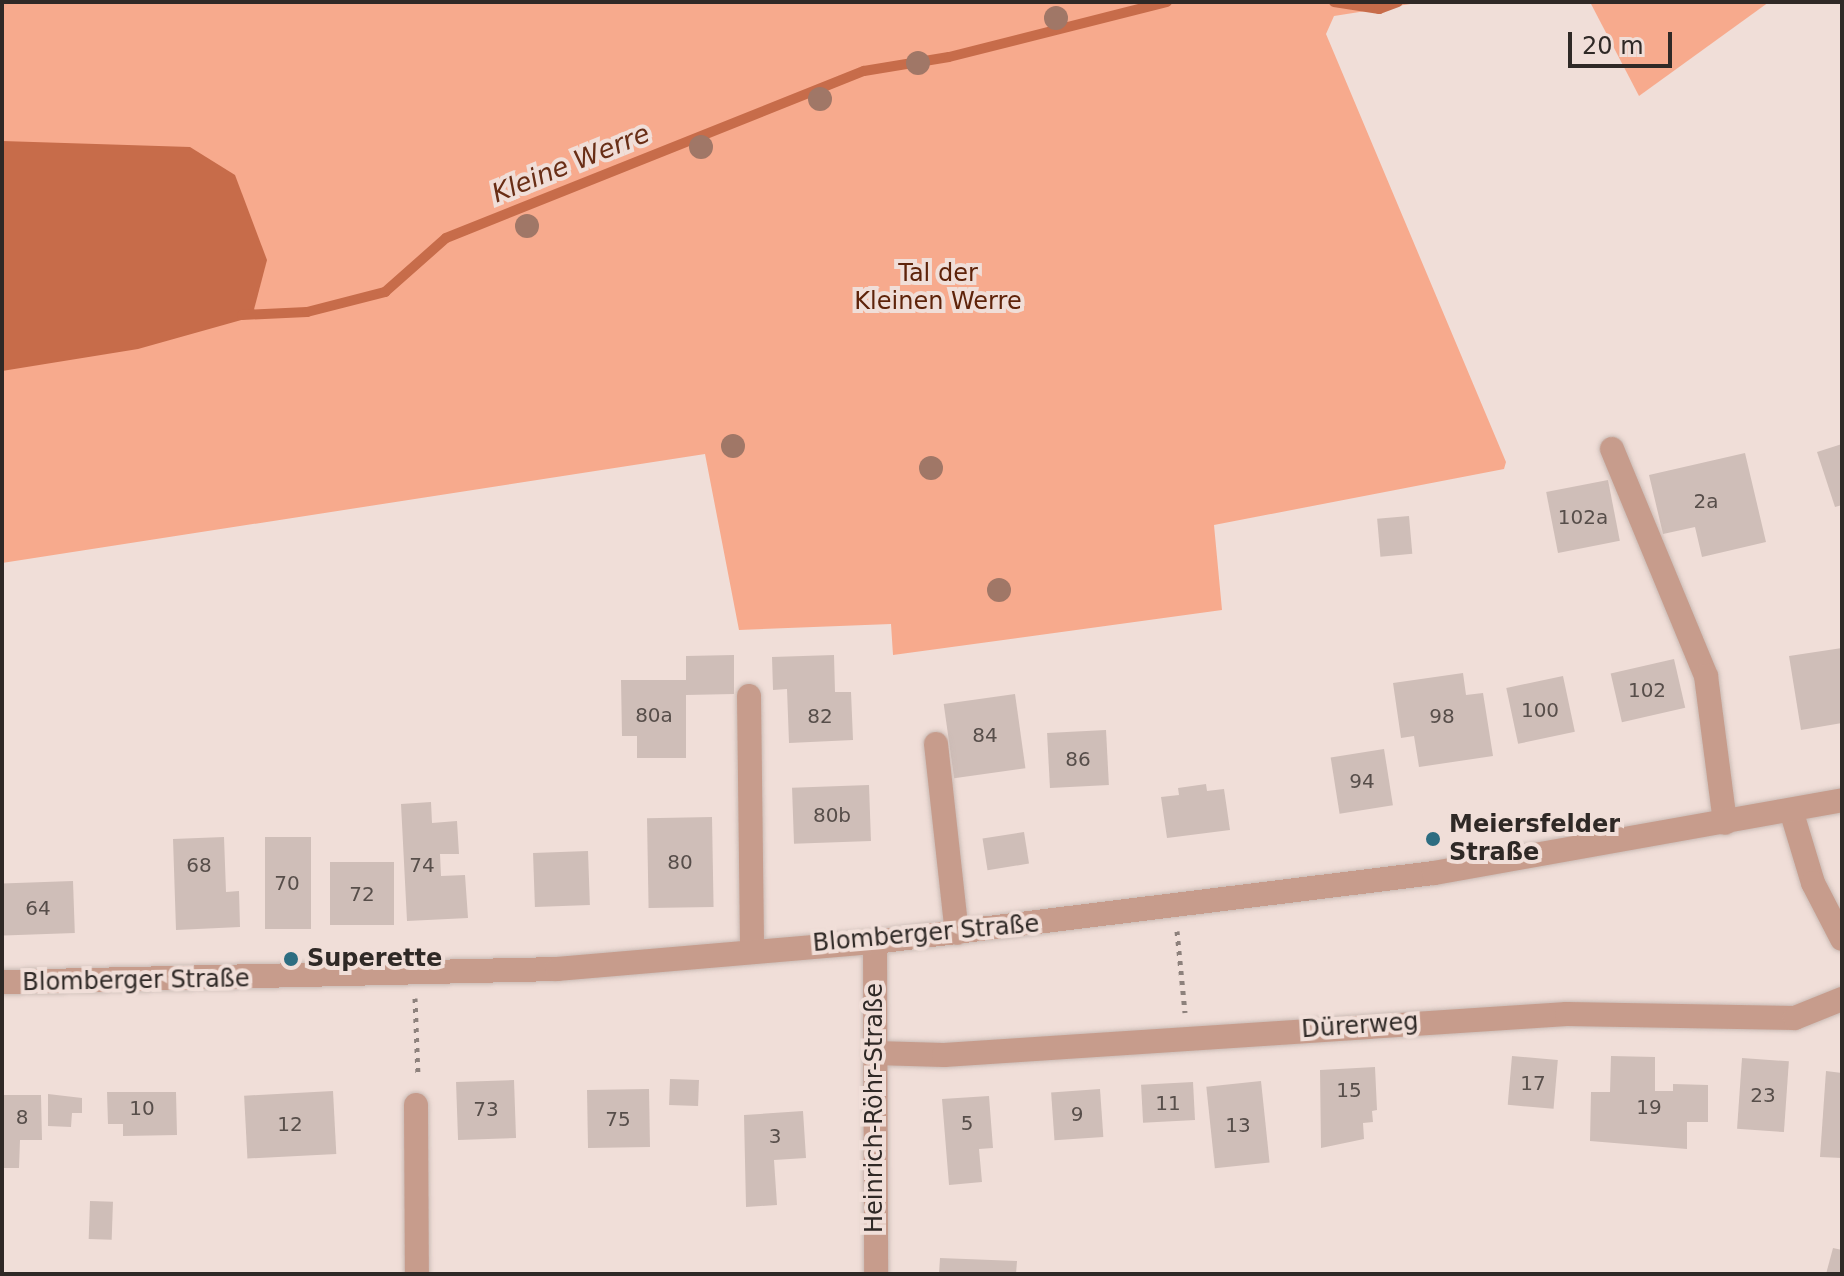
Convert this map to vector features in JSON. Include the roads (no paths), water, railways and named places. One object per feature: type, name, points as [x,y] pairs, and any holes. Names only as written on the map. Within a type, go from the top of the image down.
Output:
[{"type":"street","points":[[1612,449],[1706,676],[1725,823]]},
{"type":"street","points":[[749,696],[752,949]]},
{"type":"street","points":[[936,744],[957,933]]},
{"type":"street","name":"Blomberger Straße","points":[[2,982],[557,969],[752,949],[875,942],[1174,909],[1434,873],[1842,800]]},
{"type":"street","points":[[1791,810],[1813,883],[1842,939]]},
{"type":"street","name":"Heinrich-Röhr-Straße","points":[[875,942],[876,1274]]},
{"type":"street","name":"Dürerweg","points":[[875,1053],[944,1055],[1567,1014],[1795,1018],[1842,999]]},
{"type":"street","points":[[416,1105],[417,1274]]},
{"type":"waterway","name":"Kleine Werre","points":[[242,315],[307,312],[385,292],[446,238],[864,71],[949,57],[1167,2]]},
{"type":"waterway","name":"Kleine Werre","points":[[1334,2],[1379,9],[1398,2]]},
{"type":"place","name":"Meiersfelder Straße","points":[[1433,839]]},
{"type":"place","name":"Superette","points":[[291,959]]},
{"type":"park label","name":"Tal der Kleinen Werre","points":[[938,288]]}]
